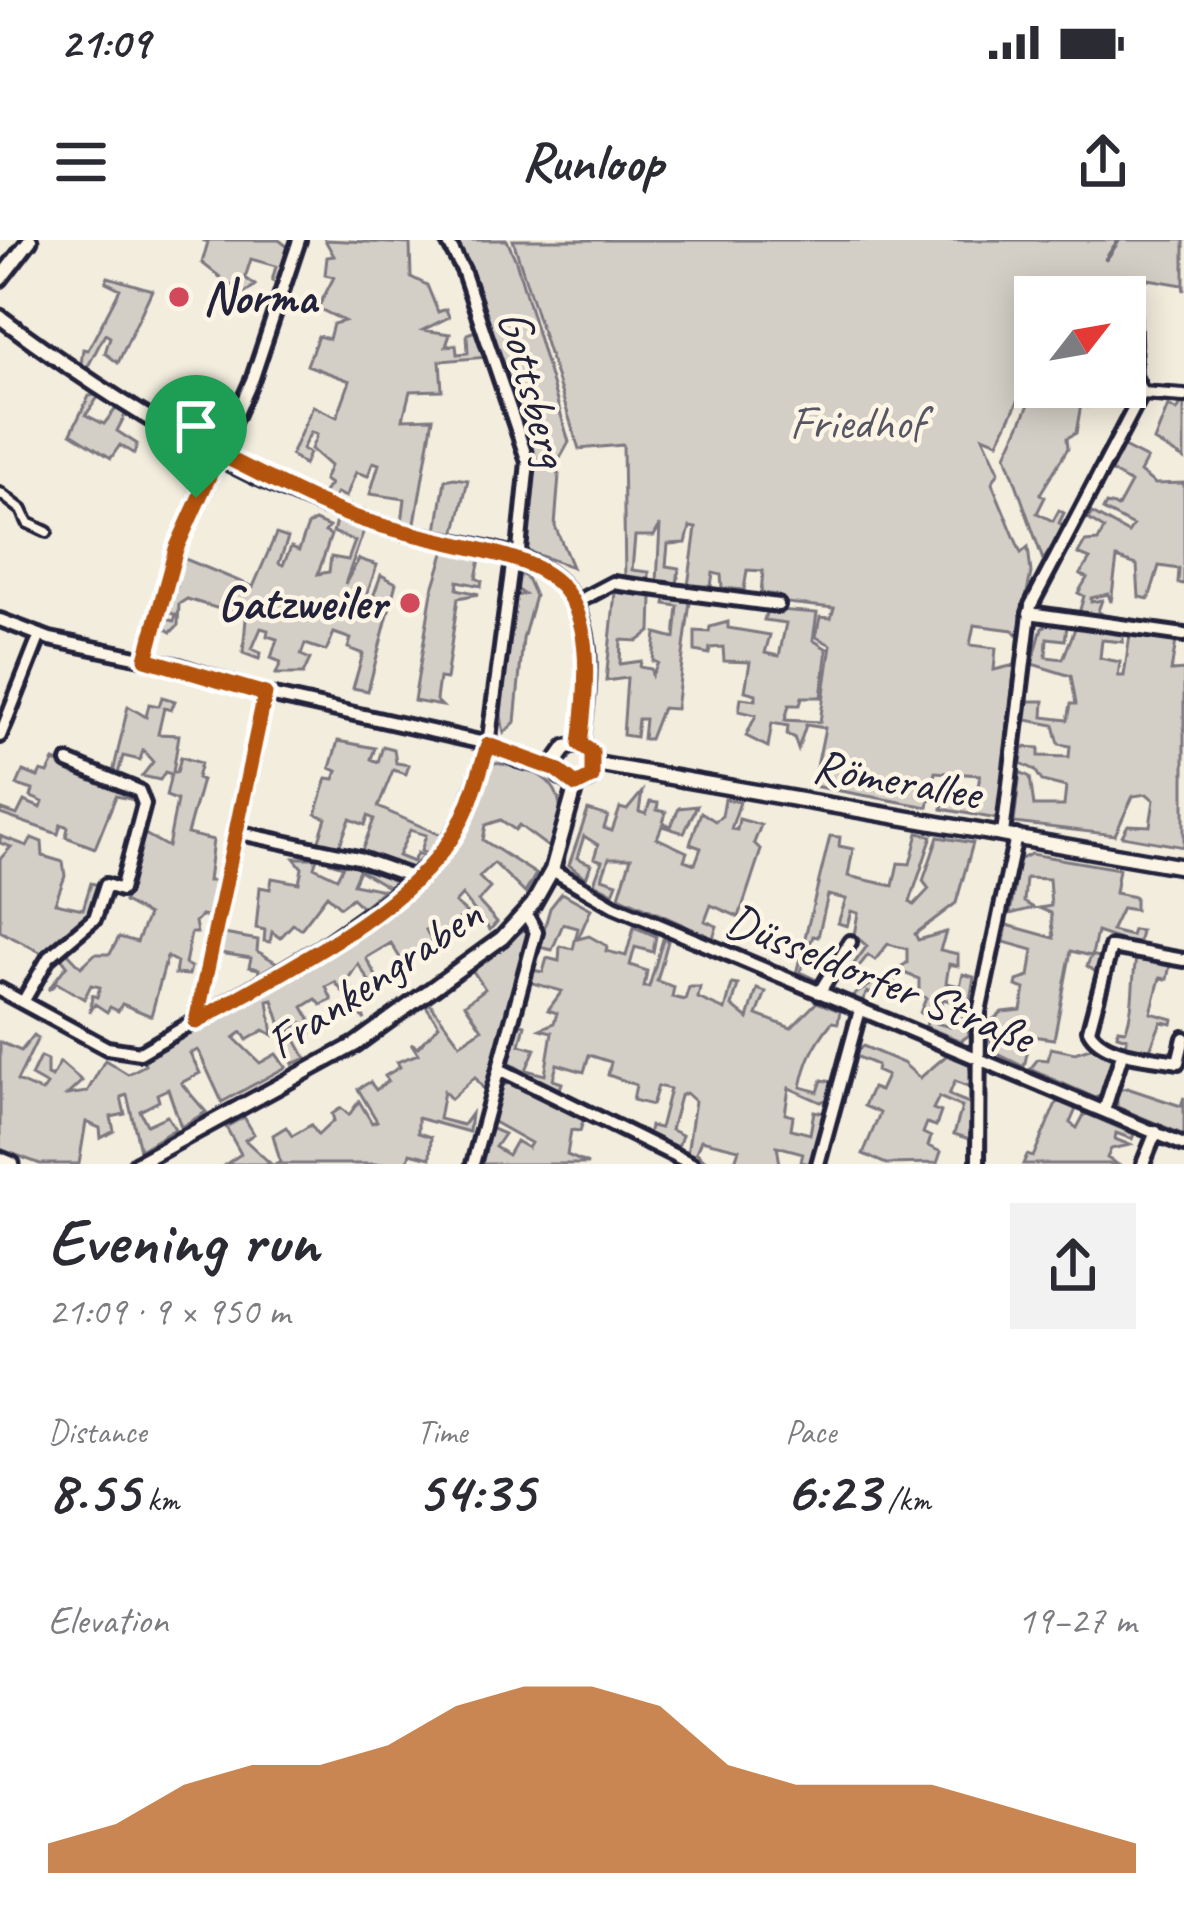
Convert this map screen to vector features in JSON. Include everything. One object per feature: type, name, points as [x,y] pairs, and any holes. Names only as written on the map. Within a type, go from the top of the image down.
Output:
[{"type":"street","points":[[0,279],[30,240]]},
{"type":"street","points":[[146,659],[176,549],[254,378],[299,240]]},
{"type":"street","name":"Gottsberg","points":[[0,991],[117,1052],[143,1052],[320,948],[415,878],[461,821],[488,745],[527,462],[463,270],[446,240]]},
{"type":"street","points":[[0,317],[92,381],[219,454],[349,516],[516,559],[552,575],[575,603],[587,649],[580,744]]},
{"type":"street","points":[[1146,393],[1184,395]]},
{"type":"street","points":[[978,1164],[979,1012],[1010,835],[1030,613],[1134,408]]},
{"type":"street","points":[[0,494],[22,510],[28,523],[47,532]]},
{"type":"street","points":[[575,603],[613,583],[778,605]]},
{"type":"street","points":[[1030,613],[1184,635]]},
{"type":"street","points":[[0,620],[40,635],[146,659],[265,694],[488,745],[557,770],[576,785],[592,777],[596,764],[592,752],[580,744]]},
{"type":"street","points":[[0,735],[40,635]]},
{"type":"street","points":[[196,1022],[265,694]]},
{"type":"street","points":[[557,770],[562,751],[580,744]]},
{"type":"street","points":[[23,1002],[49,957],[95,918],[106,886],[121,890],[144,804],[137,790],[68,762]]},
{"type":"street","name":"Römerallee","points":[[596,764],[1184,868]]},
{"type":"street","name":"Frankengraben","points":[[136,1164],[356,1044],[489,949],[526,914],[552,870],[576,785]]},
{"type":"street","points":[[236,832],[358,858],[415,878]]},
{"type":"street","name":"Düsseldorfer Straße","points":[[552,870],[614,906],[1184,1145]]},
{"type":"street","points":[[473,1164],[536,932],[526,914]]},
{"type":"street","points":[[819,993],[850,942]]},
{"type":"street","points":[[1184,960],[1117,944],[1109,948],[1090,1033],[1122,1054],[1181,1063],[1184,1038]]},
{"type":"street","points":[[818,1164],[860,1010]]},
{"type":"street","points":[[1103,1111],[1122,1054]]},
{"type":"street","points":[[499,1069],[692,1164]]},
{"type":"street","points":[[1143,1164],[1156,1132]]},
{"type":"street","points":[[0,1159],[12,1164]]},
{"type":"green space","points":[[202,240],[279,240],[292,250],[280,285],[272,281],[276,266],[251,259],[245,278],[255,285],[243,295],[202,263],[208,242]]},
{"type":"green space","points":[[325,240],[410,244],[411,277],[427,285],[438,312],[446,309],[449,317],[423,330],[450,334],[446,346],[456,345],[457,354],[468,353],[467,334],[478,330],[488,357],[440,361],[442,390],[410,391],[403,419],[433,418],[415,523],[402,523],[405,499],[370,494],[379,464],[373,462],[368,476],[356,472],[346,497],[337,493],[333,500],[322,495],[330,484],[324,480],[330,466],[311,449],[317,435],[311,432],[302,449],[309,453],[304,465],[291,455],[313,406],[337,417],[350,381],[307,365],[318,336],[329,339],[333,324],[344,321],[318,308],[334,277],[325,275],[327,257],[334,256]]},
{"type":"green space","points":[[456,240],[507,240],[516,261],[569,442],[554,469],[559,475],[555,526],[572,567],[527,551],[535,470]]},
{"type":"green space","name":"Friedhof","points":[[513,240],[1184,240],[1184,291],[1183,285],[1146,276],[1014,276],[1015,408],[998,442],[983,436],[999,471],[992,483],[1021,553],[1028,547],[1031,573],[1018,636],[1013,630],[974,625],[970,645],[996,648],[994,670],[1015,665],[997,819],[942,809],[945,786],[957,788],[961,801],[976,799],[980,775],[935,772],[928,807],[813,786],[825,728],[806,725],[798,749],[794,737],[787,735],[788,726],[772,723],[768,747],[746,736],[756,715],[739,711],[741,698],[756,700],[756,694],[745,691],[750,662],[724,661],[723,647],[710,648],[709,654],[695,651],[695,631],[709,632],[710,627],[728,622],[728,628],[770,635],[765,653],[779,656],[786,623],[764,620],[767,609],[817,613],[813,640],[827,649],[821,697],[802,697],[800,705],[789,705],[785,720],[820,722],[831,645],[816,637],[820,617],[831,618],[834,608],[777,602],[777,595],[761,593],[763,571],[747,570],[744,590],[722,588],[721,575],[713,573],[711,586],[688,586],[696,528],[690,527],[686,543],[668,544],[666,566],[679,568],[677,585],[657,583],[660,525],[654,536],[635,536],[632,570],[649,572],[649,581],[625,579],[623,445],[579,449]]},
{"type":"green space","points":[[108,277],[152,290],[118,363],[105,353],[110,337],[105,334],[87,368],[81,364],[83,349],[88,350],[120,289],[106,282]]},
{"type":"green space","points":[[100,394],[86,415],[104,424],[118,406],[127,411],[117,431],[137,444],[134,454],[120,445],[111,458],[71,433],[89,396]]},
{"type":"green space","points":[[1181,404],[1184,459],[1154,441],[1168,406],[1177,411]]},
{"type":"green space","points":[[1027,408],[1080,408],[1076,433],[1067,438],[1068,448],[1040,494],[1045,497],[1037,513],[1053,521],[1059,510],[1064,513],[1059,523],[1065,529],[1043,560],[1006,455]]},
{"type":"green space","points":[[1120,445],[1147,459],[1140,472],[1155,484],[1184,483],[1184,584],[1178,583],[1179,569],[1159,566],[1149,599],[1139,597],[1137,565],[1117,558],[1111,602],[1108,594],[1091,598],[1091,602],[1102,600],[1098,611],[1106,617],[1079,613],[1084,596],[1078,593],[1087,578],[1080,574],[1090,559],[1078,554],[1085,542],[1098,541],[1104,529],[1088,519],[1092,513],[1128,533],[1133,526],[1103,510],[1106,504],[1118,507],[1131,483],[1108,470]]},
{"type":"green space","points":[[445,480],[468,480],[455,535],[437,531]]},
{"type":"green space","points":[[315,521],[329,527],[325,532],[331,535],[318,574],[329,572],[331,557],[348,560],[355,541],[333,532],[336,521],[364,530],[345,584],[359,559],[377,565],[363,606],[369,608],[381,575],[396,583],[368,691],[353,688],[363,654],[348,648],[351,639],[334,633],[326,651],[305,644],[301,655],[310,659],[303,674],[276,674],[281,662],[271,658],[277,639],[267,636],[268,630],[261,628],[252,649],[261,653],[259,659],[243,653],[247,607],[233,602],[229,612],[187,599],[179,604],[178,625],[171,632],[159,625],[162,618],[174,621],[176,615],[164,610],[177,587],[170,584],[178,556],[253,587],[276,534],[288,538],[279,563],[283,565],[291,547],[299,550],[308,525]]},
{"type":"green space","points":[[445,550],[480,559],[476,578],[482,581],[481,586],[458,581],[457,589],[479,594],[458,598],[446,679],[439,678],[436,700],[442,706],[414,701],[432,592]]},
{"type":"green space","points":[[517,572],[527,578],[535,596],[523,639],[515,722],[504,733],[500,701],[503,650],[513,597],[524,594],[515,588]]},
{"type":"green space","points":[[615,592],[652,597],[651,631],[638,641],[621,640],[620,664],[641,661],[640,667],[651,669],[652,675],[658,663],[653,661],[656,633],[675,638],[678,606],[665,604],[666,599],[690,602],[676,709],[662,708],[650,739],[643,739],[645,719],[638,719],[636,737],[623,735],[627,678],[606,681]]},
{"type":"green space","points":[[1050,623],[1067,626],[1065,640],[1047,638],[1046,657],[1063,659],[1076,626],[1123,634],[1123,642],[1102,640],[1100,658],[1120,662],[1118,676],[1124,676],[1130,635],[1176,641],[1171,671],[1184,670],[1184,847],[1122,836],[1128,825],[1150,826],[1154,800],[1147,794],[1133,796],[1115,835],[1014,823],[1020,772],[1030,777],[1034,806],[1064,806],[1066,787],[1042,781],[1035,770],[1021,763],[1023,747],[1039,748],[1039,756],[1069,757],[1070,746],[1059,744],[1054,725],[1026,720],[1028,701],[1044,701],[1043,717],[1068,720],[1071,704],[1076,704],[1071,676],[1032,664],[1042,628]]},
{"type":"green space","points":[[162,697],[175,701],[171,710],[164,708],[158,734],[179,735],[173,772],[181,757],[201,763],[197,778],[202,780],[187,834],[213,840],[208,881],[219,881],[230,849],[215,919],[201,916],[195,922],[197,933],[191,933],[185,964],[191,967],[189,975],[175,974],[177,962],[167,957],[151,1016],[122,1004],[118,1011],[110,1007],[107,1012],[95,1004],[90,1012],[92,995],[97,997],[100,987],[91,985],[84,999],[57,983],[48,990],[67,965],[60,956],[66,951],[81,967],[95,954],[110,954],[119,937],[137,942],[148,915],[124,902],[143,833],[168,847],[177,800],[166,796],[171,774],[165,772],[160,780],[142,776],[153,762],[143,750],[140,760],[123,756],[118,774],[113,773],[128,706],[146,717],[149,704],[159,706]]},
{"type":"green space","points":[[338,741],[375,748],[371,759],[378,762],[383,746],[394,749],[396,763],[409,765],[406,774],[393,770],[378,807],[445,837],[431,856],[421,851],[426,835],[410,830],[398,856],[413,862],[417,853],[429,858],[417,873],[361,853],[374,819],[368,816],[365,825],[350,819],[339,847],[318,843],[326,818],[316,814],[327,778],[334,779],[337,771],[330,768]]},
{"type":"green space","points":[[54,761],[134,793],[134,800],[116,796],[95,848],[66,837],[68,827],[61,824],[58,834],[0,814],[0,809],[17,815],[24,801],[41,808],[43,802],[31,797],[33,790],[17,785],[23,771],[38,777],[41,771],[48,773]]},
{"type":"green space","points":[[490,763],[541,776],[558,796],[560,810],[554,846],[548,847],[519,825],[515,830],[501,820],[486,825],[483,840],[536,874],[525,893],[494,863],[479,877],[490,888],[478,901],[497,922],[490,930],[462,895],[455,903],[467,913],[436,937],[430,928],[426,930],[432,942],[414,954],[406,968],[391,943],[366,958],[380,983],[373,987],[358,964],[348,979],[365,1020],[335,982],[326,987],[332,1000],[321,1005],[316,999],[303,1007],[316,1030],[309,1034],[302,1023],[290,1029],[306,1058],[293,1064],[273,1000],[268,1001],[273,1035],[264,1030],[247,1040],[242,1032],[234,1038],[260,1063],[276,1054],[286,1067],[222,1102],[198,1050],[190,1053],[200,1073],[181,1083],[206,1112],[181,1127],[168,1089],[157,1094],[159,1101],[140,1111],[147,1125],[167,1116],[175,1129],[140,1150],[127,1095],[121,1097],[125,1114],[111,1117],[114,1131],[101,1138],[100,1128],[86,1122],[79,1164],[40,1164],[0,1149],[0,1042],[21,1051],[34,1035],[38,1038],[17,1081],[42,1092],[47,1085],[31,1076],[40,1057],[47,1060],[47,1075],[52,1077],[60,1062],[82,1081],[67,1095],[87,1092],[105,1060],[128,1074],[145,1065],[142,1055],[249,1000],[424,881],[444,863],[458,840]]},
{"type":"green space","points":[[642,792],[639,812],[646,814],[650,802],[658,803],[657,810],[666,812],[663,823],[671,826],[679,808],[697,806],[684,833],[662,826],[657,838],[687,852],[684,860],[695,864],[701,848],[690,844],[701,812],[715,821],[722,816],[725,799],[740,802],[731,829],[737,830],[739,819],[761,825],[754,843],[761,850],[739,917],[711,905],[705,921],[717,926],[713,938],[619,896],[631,858],[609,858],[602,878],[617,883],[613,893],[594,883],[602,861],[594,858],[598,845],[584,836],[577,858],[591,864],[586,878],[569,865],[588,810],[608,816],[604,828],[612,831],[620,808],[627,810]]},
{"type":"green space","points":[[918,833],[932,836],[910,902],[914,905],[929,889],[923,881],[938,837],[973,843],[956,903],[915,934],[918,940],[946,932],[940,950],[958,954],[958,966],[949,964],[946,983],[960,986],[963,974],[974,977],[969,1006],[943,999],[936,1023],[950,1027],[953,1017],[967,1019],[969,1035],[961,1041],[926,1027],[928,1017],[920,1013],[926,998],[919,994],[919,979],[904,973],[900,980],[885,981],[878,996],[867,992],[862,1001],[852,996],[907,963],[907,949],[888,944],[875,960],[868,955],[852,975],[848,972],[867,946],[854,935],[858,913],[851,911],[847,926],[838,923],[846,899],[828,895],[818,937],[813,936],[800,972],[819,981],[796,974],[830,836],[840,837],[839,846],[853,849],[848,876],[893,886],[898,863],[910,864]]},
{"type":"green space","points":[[0,836],[27,846],[32,838],[42,842],[43,856],[63,862],[65,876],[55,903],[83,909],[91,883],[99,885],[88,916],[44,954],[0,931],[0,859],[11,847],[0,843]]},
{"type":"green space","points":[[1031,854],[1119,869],[1115,893],[1135,897],[1135,910],[1122,908],[1111,931],[1131,936],[1133,930],[1141,931],[1138,946],[1097,932],[1092,955],[1102,958],[1099,974],[1087,966],[1091,956],[1071,951],[1054,1039],[1031,1036],[1024,1067],[992,1051],[989,1023],[1002,1012],[1021,1010],[1025,989],[1016,986],[1017,981],[1029,977],[1033,950],[1004,942],[1007,925],[1054,938],[1051,913],[1039,908],[1051,906],[1049,879],[1026,878],[1024,902],[1034,908],[1010,914],[1019,860]]},
{"type":"green space","points":[[332,857],[360,863],[395,882],[388,887],[359,870],[353,884],[384,890],[362,907],[352,898],[340,907],[327,895],[301,929],[293,924],[280,938],[272,932],[270,942],[264,941],[265,930],[256,928],[260,887],[270,889],[272,878],[299,883],[302,868],[294,858],[317,858],[314,867],[337,878],[343,866],[330,862]]},
{"type":"green space","points":[[562,893],[591,909],[578,939],[589,936],[607,946],[606,951],[626,956],[634,927],[656,936],[653,952],[635,947],[630,965],[647,971],[644,987],[649,987],[663,939],[668,941],[657,981],[674,987],[672,997],[685,1000],[689,987],[700,987],[698,998],[725,1010],[732,984],[738,985],[732,1006],[748,1019],[757,989],[766,992],[757,1015],[791,1028],[817,1002],[840,1011],[838,1023],[832,1022],[815,1047],[801,1087],[818,1092],[822,1080],[832,1082],[828,1099],[821,1102],[789,1088],[785,1114],[793,1116],[791,1129],[810,1134],[814,1111],[824,1113],[810,1164],[801,1162],[803,1153],[777,1146],[780,1164],[734,1164],[739,1149],[701,1140],[696,1152],[709,1164],[687,1154],[695,1101],[686,1093],[680,1096],[671,1130],[682,1135],[677,1150],[648,1135],[650,1126],[660,1128],[670,1089],[658,1086],[652,1105],[633,1100],[636,1085],[608,1075],[611,1062],[589,1055],[584,1072],[557,1064],[553,1080],[562,1083],[559,1092],[508,1062],[518,1023],[525,1025],[520,1045],[535,1049],[526,1070],[545,1075],[552,1032],[540,1029],[554,1023],[557,1013],[548,1010],[562,991],[529,982],[532,970],[543,972],[547,958],[559,961],[560,946],[573,949],[578,928],[563,924],[552,950],[539,947],[550,908]]},
{"type":"green space","points":[[523,930],[529,932],[486,1092],[475,1077],[451,1099],[444,1091],[439,1119],[463,1125],[471,1114],[469,1132],[418,1118],[418,1133],[431,1137],[430,1158],[410,1153],[407,1164],[275,1164],[280,1161],[273,1135],[286,1127],[292,1136],[311,1125],[318,1135],[334,1120],[332,1114],[341,1108],[349,1115],[359,1101],[372,1123],[377,1121],[358,1089],[370,1082],[376,1090],[388,1081],[385,1076],[400,1067],[397,1062],[418,1054],[411,1043],[418,1047],[439,1025],[426,1006],[430,1003],[460,1044],[482,1029],[465,1004],[485,989],[473,971]]},
{"type":"green space","points":[[224,934],[258,940],[257,951],[279,964],[258,977],[259,969],[249,967],[251,958],[220,953]]},
{"type":"green space","points":[[1137,952],[1184,964],[1170,965],[1167,979],[1160,978],[1151,1013],[1173,1019],[1172,1024],[1161,1022],[1149,1052],[1125,1046],[1127,1038],[1117,1035],[1118,1029],[1126,1030],[1129,1020]]},
{"type":"green space","points":[[1099,1045],[1114,1056],[1106,1091],[1096,1098],[1030,1069],[1038,1059],[1048,1060],[1051,1048],[1075,1053]]},
{"type":"green space","points":[[863,1046],[903,1063],[920,1078],[947,1055],[969,1064],[973,1088],[955,1081],[949,1095],[974,1105],[973,1140],[954,1134],[962,1107],[939,1097],[933,1109],[941,1112],[936,1126],[927,1123],[923,1133],[931,1137],[928,1146],[941,1152],[937,1163],[886,1164],[863,1154],[880,1113],[864,1106],[872,1088],[880,1091],[887,1076],[876,1071],[877,1065],[853,1055]]},
{"type":"green space","points":[[509,1083],[584,1118],[580,1131],[571,1130],[567,1155],[588,1164],[480,1164],[490,1128],[504,1134],[495,1147],[508,1155],[516,1141],[528,1148],[531,1143],[492,1121],[503,1085]]},
{"type":"green space","points":[[1127,1088],[1181,1106],[1184,1097],[1184,1135],[1117,1107],[1117,1090]]},
{"type":"green space","points":[[1057,1101],[1076,1109],[1070,1123],[1077,1128],[1085,1113],[1134,1134],[1132,1139],[1116,1133],[1115,1139],[1130,1145],[1111,1149],[1107,1158],[1117,1164],[1023,1164],[1027,1155],[1033,1157]]},
{"type":"green space","points":[[244,1117],[254,1134],[245,1140],[271,1164],[226,1164],[241,1154],[226,1127]]},
{"type":"waterway","points":[[1106,259],[1119,240]]},
{"type":"place","name":"Norma","points":[[179,297]]},
{"type":"place","name":"Gatzweiler","points":[[410,603]]},
{"type":"route","points":[[219,454],[349,516],[506,556],[552,575],[575,603],[584,626],[586,697],[580,744],[592,752],[596,769],[592,777],[576,785],[557,770],[488,745],[464,815],[436,859],[320,948],[196,1022],[265,694],[146,659],[167,577],[196,498],[219,454]]}]
